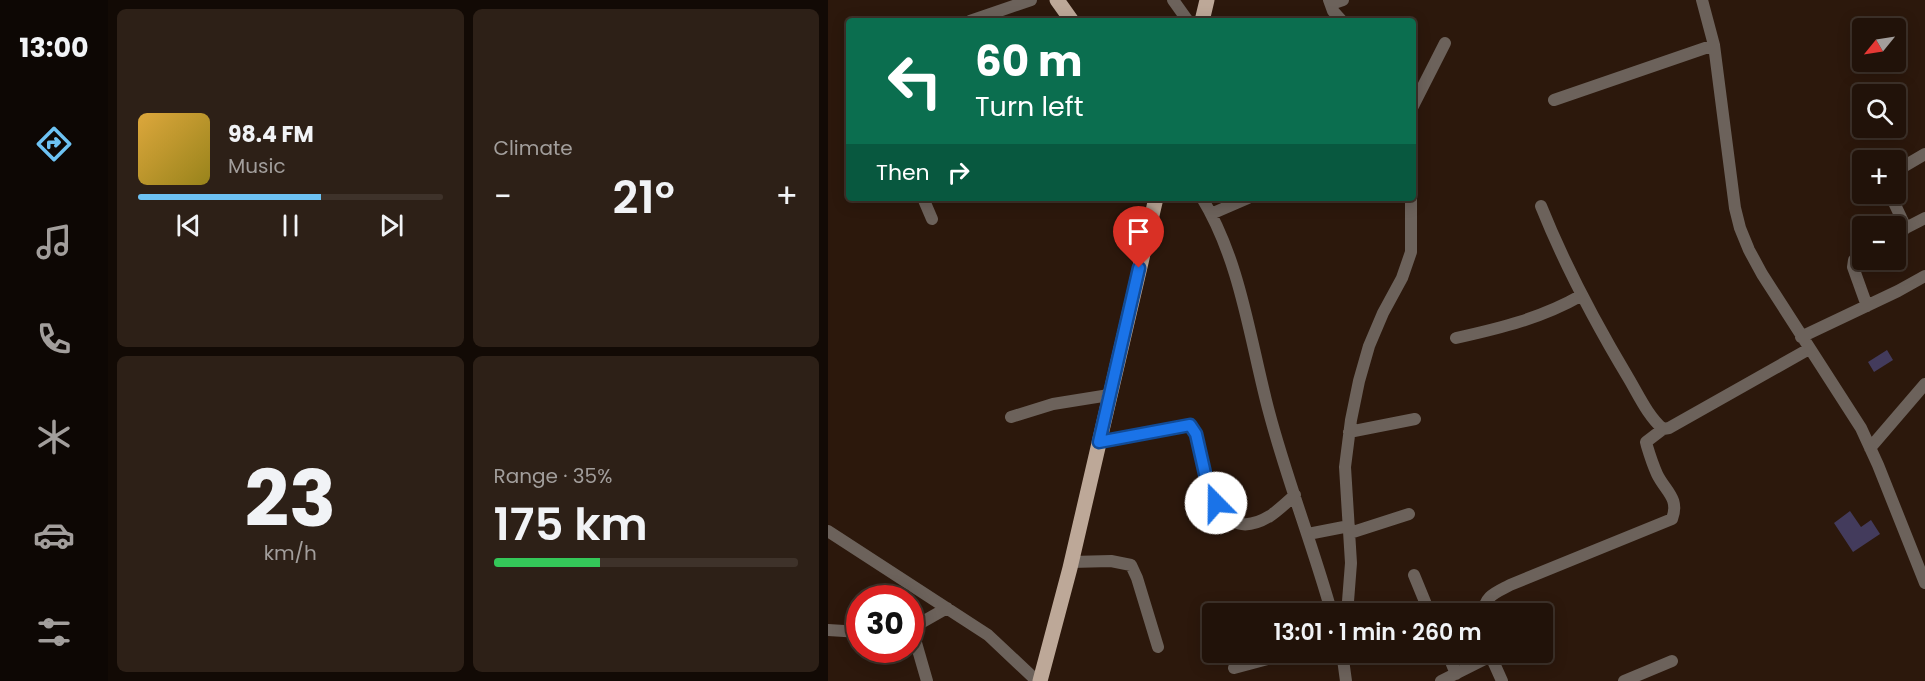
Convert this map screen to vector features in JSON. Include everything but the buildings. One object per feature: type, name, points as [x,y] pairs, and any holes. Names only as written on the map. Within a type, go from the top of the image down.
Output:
[{"type":"main road","points":[[1057,0],[1070,18]]},
{"type":"main road","points":[[1203,18],[1207,0]]},
{"type":"main road","points":[[1039,681],[1071,562],[1155,201]]},
{"type":"street","points":[[979,18],[1031,0]]},
{"type":"street","points":[[1173,0],[1186,18]]},
{"type":"street","points":[[1340,18],[1330,2],[1343,0]]},
{"type":"street","points":[[1702,0],[1714,45],[1732,188],[1740,228],[1762,274],[1861,428],[1925,583]]},
{"type":"street","points":[[1416,100],[1445,43]]},
{"type":"street","points":[[1554,100],[1714,45]]},
{"type":"street","points":[[1906,165],[1925,154]]},
{"type":"street","points":[[924,201],[932,219]]},
{"type":"street","points":[[1204,201],[1234,274],[1249,325],[1268,411],[1329,603]]},
{"type":"street","points":[[1211,214],[1241,201]]},
{"type":"street","points":[[1348,603],[1351,563],[1345,484],[1349,432],[1359,381],[1369,346],[1409,259],[1411,201]]},
{"type":"street","points":[[1541,206],[1582,295],[1637,393],[1652,417],[1663,429]]},
{"type":"street","points":[[1906,228],[1925,218]]},
{"type":"street","points":[[1854,270],[1867,306]]},
{"type":"street","points":[[1801,337],[1925,276]]},
{"type":"street","points":[[1456,338],[1535,318],[1556,310],[1582,295]]},
{"type":"street","points":[[1485,603],[1491,596],[1510,585],[1672,519],[1675,507],[1674,498],[1658,476],[1646,442],[1663,429],[1670,428],[1809,349]]},
{"type":"street","points":[[1870,448],[1925,384]]},
{"type":"street","points":[[1011,417],[1053,404],[1109,395]]},
{"type":"street","points":[[1349,432],[1415,419]]},
{"type":"street","points":[[1099,442],[1190,425],[1196,434],[1209,489],[1222,513],[1228,520],[1236,523],[1264,519],[1294,495]]},
{"type":"street","points":[[1308,534],[1350,529],[1409,514]]},
{"type":"street","points":[[828,531],[988,635],[1039,681]]},
{"type":"street","points":[[1071,562],[1111,561],[1131,565],[1158,647]]},
{"type":"street","points":[[1414,575],[1425,603]]},
{"type":"street","points":[[924,621],[947,608]]},
{"type":"street","points":[[828,630],[846,631]]},
{"type":"street","points":[[1624,681],[1672,661]]},
{"type":"street","points":[[921,663],[927,681]]},
{"type":"street","points":[[1234,668],[1252,663]]},
{"type":"street","points":[[1344,663],[1346,681]]},
{"type":"street","points":[[1452,663],[1456,674]]},
{"type":"street","points":[[1441,681],[1475,663]]},
{"type":"street","points":[[1493,663],[1502,681]]},
{"type":"route","points":[[1139,268],[1099,442],[1190,425],[1196,434],[1209,489],[1216,503]]}]
